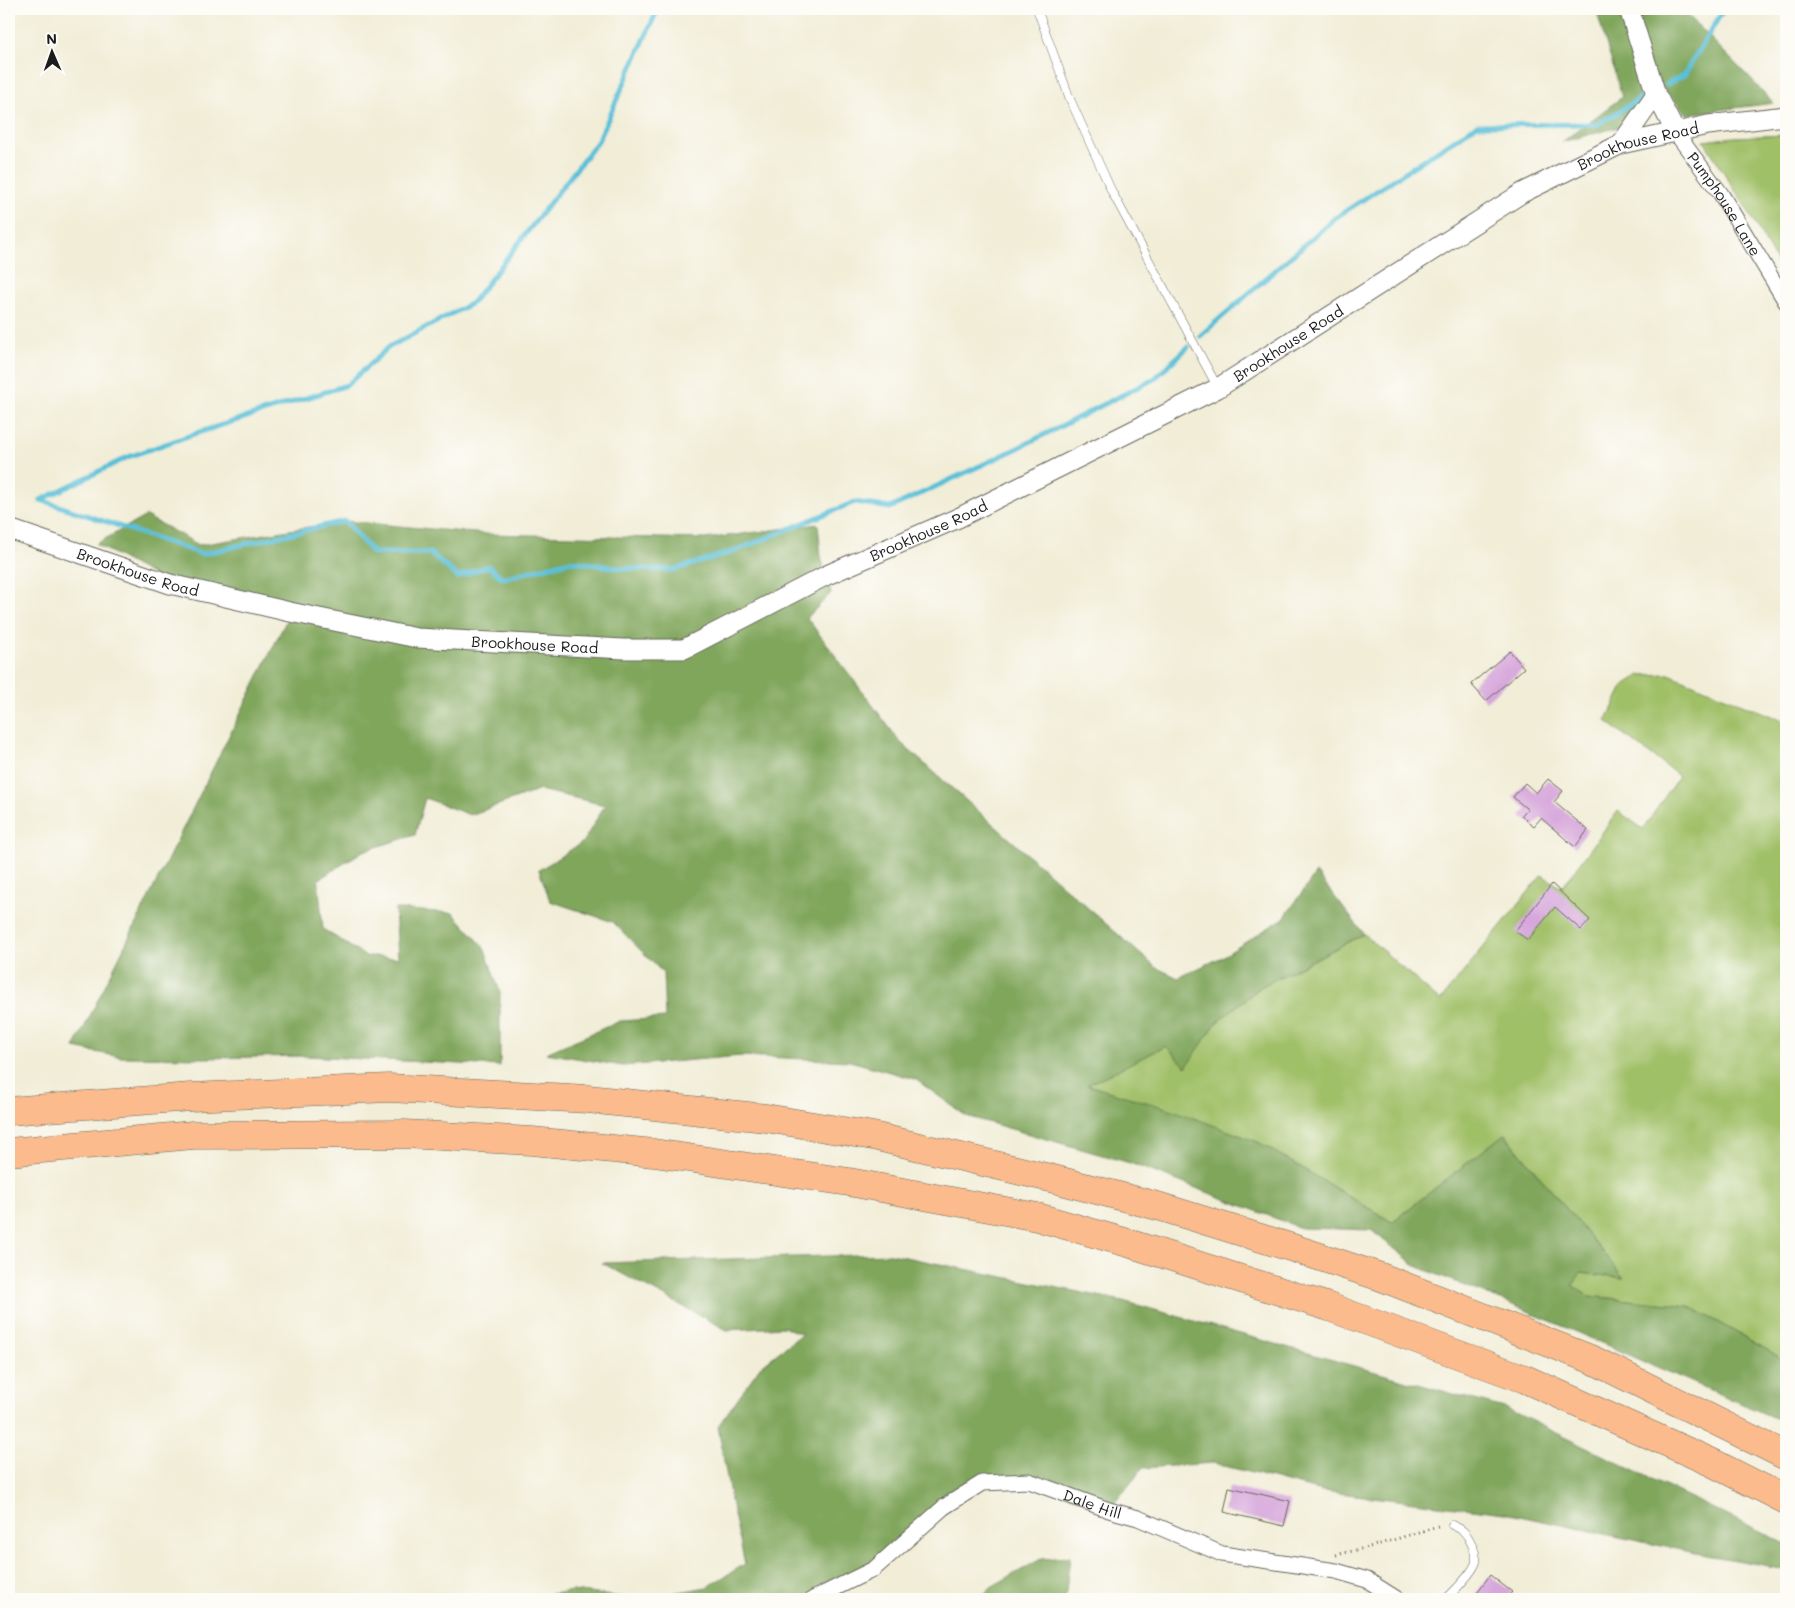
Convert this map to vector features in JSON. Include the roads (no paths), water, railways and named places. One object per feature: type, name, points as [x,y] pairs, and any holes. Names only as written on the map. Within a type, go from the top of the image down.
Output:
[{"type":"highway","points":[[9,1111],[191,1097],[389,1088],[588,1099],[766,1118],[873,1136],[1050,1178],[1160,1207],[1380,1277],[1593,1360],[1786,1456]]},
{"type":"highway","points":[[9,1152],[193,1135],[404,1134],[532,1141],[654,1153],[839,1180],[1028,1216],[1128,1243],[1329,1307],[1525,1379],[1713,1463],[1786,1500]]},
{"type":"street","points":[[1629,9],[1656,94],[1676,133]]},
{"type":"street","points":[[1621,144],[1656,94]]},
{"type":"street","name":"Brookhouse Road","points":[[9,529],[170,584],[300,614],[417,638],[624,649],[684,648],[827,575],[958,518],[1218,388],[1522,194],[1621,144],[1708,125],[1786,116]]},
{"type":"street","name":"Pumphouse Lane","points":[[1676,133],[1721,194],[1786,302]]},
{"type":"street","name":"Dale Hill","points":[[814,1599],[874,1569],[944,1506],[982,1483],[1029,1481],[1109,1510],[1138,1518],[1222,1554],[1330,1570],[1367,1580],[1397,1599]]},
{"type":"lane","points":[[1037,9],[1070,99],[1112,192],[1218,388]]},
{"type":"lane","points":[[1446,1599],[1472,1570],[1476,1562],[1475,1554],[1466,1534],[1461,1528],[1452,1525]]},
{"type":"waterway","points":[[41,500],[128,457],[347,385],[389,347],[472,303],[598,141],[658,9]]},
{"type":"waterway","points":[[1667,84],[1684,75],[1724,9]]},
{"type":"waterway","points":[[1200,336],[1335,218],[1477,125],[1598,124],[1646,95]]},
{"type":"waterway","points":[[41,500],[202,554],[345,521],[373,553],[430,553],[458,577],[488,566],[503,578],[571,561],[619,568],[673,570],[732,552],[855,502],[890,508],[1016,449],[1154,379],[1188,347]]}]
